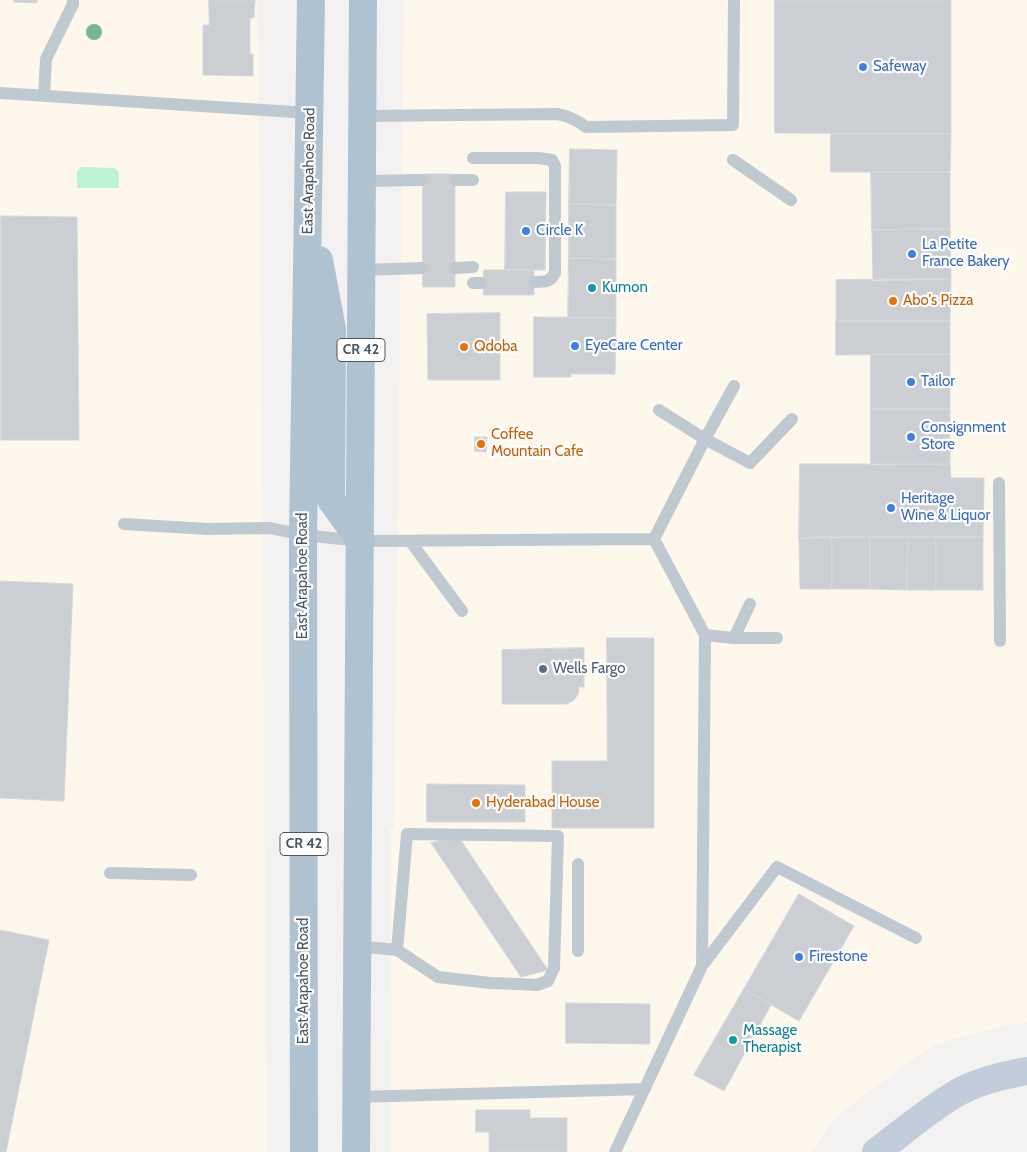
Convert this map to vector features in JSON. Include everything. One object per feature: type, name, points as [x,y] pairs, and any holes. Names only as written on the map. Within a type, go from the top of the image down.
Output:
[{"type":"main road","name":"East Arapahoe Road","points":[[304,1152],[303,535],[311,0]]},
{"type":"main road","name":"CR 42","points":[[356,1152],[363,0]]},
{"type":"main road","points":[[308,204],[332,329],[331,500],[361,541]]},
{"type":"street","points":[[876,1152],[896,1142],[928,1112],[958,1092],[983,1082],[1027,1071]]},
{"type":"lane","points":[[44,96],[46,59],[73,4],[73,0]]},
{"type":"lane","points":[[362,116],[557,114],[576,120],[586,127],[732,125],[734,0]]},
{"type":"lane","points":[[0,93],[309,113]]},
{"type":"lane","points":[[473,158],[538,158],[552,160],[555,166],[555,273],[553,278],[546,282],[535,282]]},
{"type":"lane","points":[[733,160],[791,200]]},
{"type":"lane","points":[[362,181],[422,180]]},
{"type":"lane","points":[[456,180],[473,180]]},
{"type":"lane","points":[[456,268],[474,267]]},
{"type":"lane","points":[[362,270],[423,268]]},
{"type":"lane","points":[[654,539],[734,386]]},
{"type":"lane","points":[[659,410],[705,439],[750,463],[792,419]]},
{"type":"lane","points":[[999,483],[1000,641]]},
{"type":"lane","points":[[124,524],[207,529],[270,528],[303,535],[361,541],[654,539]]},
{"type":"lane","points":[[654,539],[705,635],[702,966]]},
{"type":"lane","points":[[410,541],[462,611]]},
{"type":"lane","points":[[734,638],[750,604]]},
{"type":"lane","points":[[705,635],[734,638],[778,638]]},
{"type":"lane","points":[[357,946],[397,950],[438,977],[490,983],[537,985],[548,980],[554,968],[558,836],[407,834],[397,950]]},
{"type":"lane","points":[[578,864],[578,952]]},
{"type":"lane","points":[[615,1152],[702,966],[777,867],[916,938]]},
{"type":"lane","points":[[110,873],[192,875]]},
{"type":"lane","points":[[356,1097],[645,1089]]},
{"type":"shaded area","points":[[0,0],[258,0],[267,1152],[0,1152]]},
{"type":"shaded area","points":[[404,0],[1027,0],[1027,1023],[1012,1024],[936,1044],[880,1083],[835,1118],[811,1152],[390,1152],[392,992],[390,829],[394,829]]},
{"type":"green space","points":[[82,167],[115,168],[119,172],[119,188],[77,188],[77,171]]},
{"type":"building","points":[[14,0],[37,0],[37,3],[14,2]]},
{"type":"building","points":[[209,0],[255,0],[254,18],[250,18],[250,54],[253,54],[253,76],[203,75],[203,25],[209,25]]},
{"type":"building","name":"Safeway","points":[[775,0],[951,0],[951,134],[775,133]]},
{"type":"building","points":[[831,134],[951,134],[950,172],[831,172]]},
{"type":"building","points":[[570,149],[617,150],[616,205],[569,204]]},
{"type":"building","points":[[871,172],[950,172],[950,229],[872,230]]},
{"type":"building","points":[[423,174],[455,174],[455,287],[423,287]]},
{"type":"building","name":"Circle K","points":[[506,192],[546,192],[545,270],[505,270]]},
{"type":"building","points":[[569,204],[616,205],[616,259],[569,258]]},
{"type":"building","points":[[1,216],[77,217],[79,440],[1,440]]},
{"type":"building","name":"La Petite France Bakery","points":[[950,229],[951,279],[873,281],[872,230]]},
{"type":"building","name":"Kumon","points":[[569,258],[616,259],[616,318],[568,318]]},
{"type":"building","points":[[484,270],[534,270],[534,295],[484,295]]},
{"type":"building","name":"Abo's Pizza","points":[[951,279],[950,321],[836,321],[836,280]]},
{"type":"building","name":"Qdoba","points":[[500,313],[500,380],[428,380],[427,314]]},
{"type":"building","name":"EyeCare Center","points":[[534,317],[616,318],[615,374],[571,374],[571,377],[534,377]]},
{"type":"building","points":[[836,321],[950,321],[950,354],[836,355]]},
{"type":"building","name":"Tailor","points":[[871,354],[950,354],[950,409],[871,409]]},
{"type":"building","name":"Consignment Store","points":[[871,409],[950,409],[950,464],[871,465]]},
{"type":"building","name":"Coffee Mountain Cafe","points":[[475,437],[487,437],[486,452],[475,451]]},
{"type":"building","name":"Heritage Wine & Liquor","points":[[800,464],[950,464],[951,478],[984,478],[983,537],[799,538]]},
{"type":"building","points":[[832,537],[832,589],[800,589],[799,538]]},
{"type":"building","points":[[832,537],[870,537],[870,589],[832,589]]},
{"type":"building","points":[[870,537],[908,537],[907,590],[870,589]]},
{"type":"building","points":[[908,537],[936,537],[936,590],[907,590]]},
{"type":"building","points":[[936,537],[983,537],[983,590],[936,590]]},
{"type":"building","points":[[0,581],[73,584],[64,801],[0,798]]},
{"type":"building","points":[[607,638],[654,638],[654,828],[552,828],[552,761],[607,761]]},
{"type":"building","name":"Wells Fargo","points":[[584,648],[584,687],[579,687],[578,694],[574,700],[567,704],[502,704],[502,650]]},
{"type":"building","name":"Hyderabad House","points":[[427,784],[525,785],[525,822],[427,822]]},
{"type":"building","points":[[458,836],[548,970],[521,977],[431,843]]},
{"type":"building","name":"Firestone","points":[[799,894],[854,926],[799,1021],[744,989]]},
{"type":"building","points":[[0,930],[49,940],[6,1152],[0,1152]]},
{"type":"building","name":"Massage Therapist","points":[[744,989],[771,1005],[724,1091],[694,1075]]},
{"type":"building","points":[[566,1003],[650,1004],[650,1044],[566,1043]]},
{"type":"building","points":[[476,1110],[530,1110],[530,1118],[567,1118],[567,1152],[489,1152],[489,1132],[476,1132]]},
{"type":"place","name":"Safeway","points":[[863,67]]},
{"type":"place","name":"Circle K","points":[[526,231]]},
{"type":"place","name":"La Petite France Bakery","points":[[912,254]]},
{"type":"place","name":"Kumon","points":[[592,288]]},
{"type":"place","name":"Abo's Pizza","points":[[893,301]]},
{"type":"place","name":"EyeCare Center","points":[[575,346]]},
{"type":"place","name":"Qdoba","points":[[464,347]]},
{"type":"place","name":"Tailor","points":[[911,382]]},
{"type":"place","name":"Consignment Store","points":[[911,437]]},
{"type":"place","name":"Coffee Mountain Cafe","points":[[481,444]]},
{"type":"place","name":"Heritage Wine & Liquor","points":[[891,508]]},
{"type":"place","name":"Wells Fargo","points":[[543,669]]},
{"type":"place","name":"Hyderabad House","points":[[476,803]]},
{"type":"place","name":"Firestone","points":[[799,957]]},
{"type":"place","name":"Massage Therapist","points":[[733,1040]]}]
